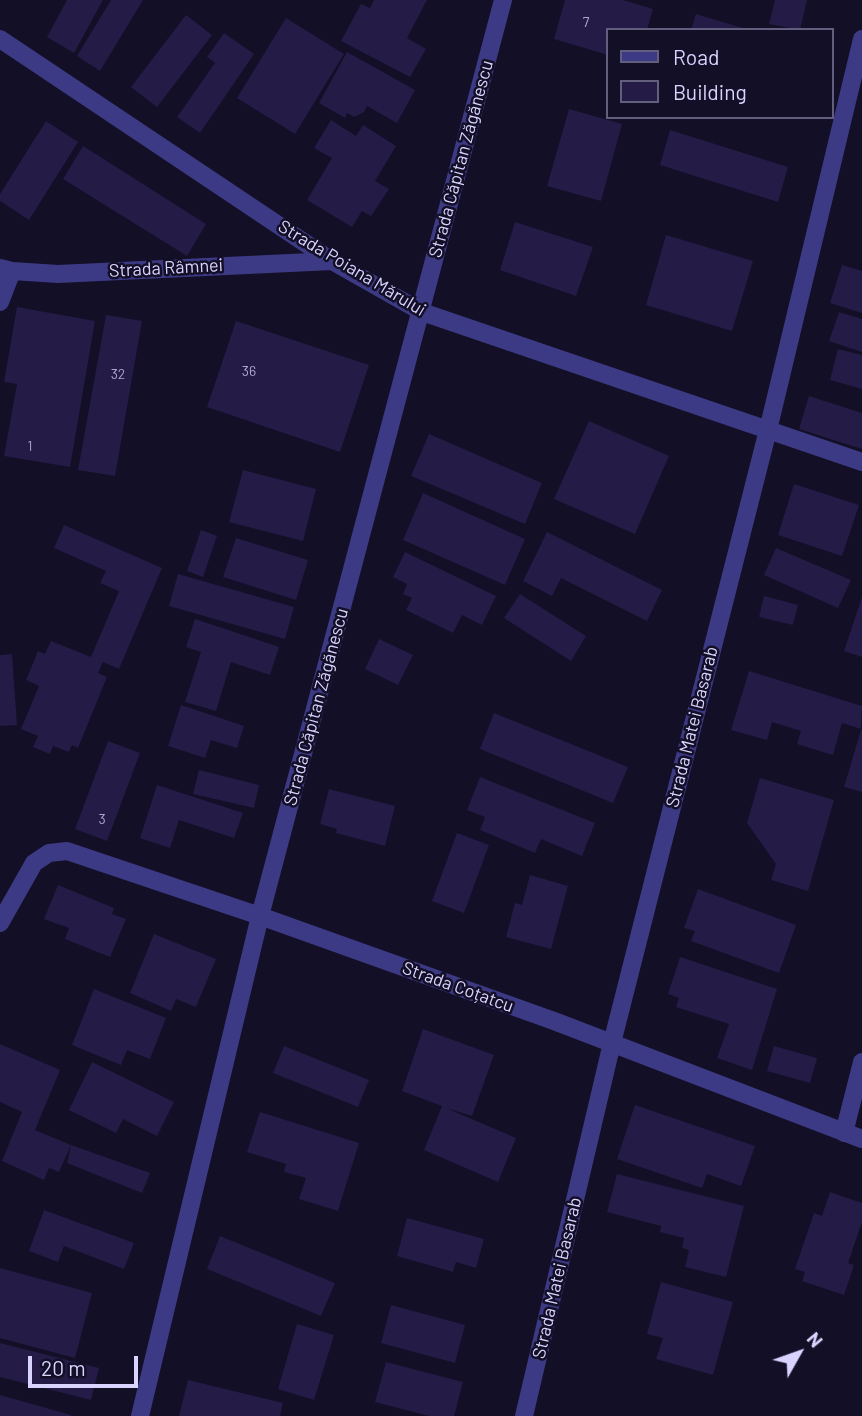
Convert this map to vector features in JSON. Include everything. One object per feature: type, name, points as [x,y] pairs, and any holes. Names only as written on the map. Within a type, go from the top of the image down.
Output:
[{"type":"street","name":"Strada Căpitan Zăgănescu","points":[[140,1416],[260,916],[503,0]]},
{"type":"street","name":"Strada Poiana Mărului","points":[[0,39],[332,261],[422,312],[862,462]]},
{"type":"street","name":"Strada Matei Basarab","points":[[524,1416],[612,1043],[768,430],[862,39]]},
{"type":"street","name":"Strada Râmnei","points":[[6,270],[58,274],[332,261]]},
{"type":"street","points":[[0,302],[6,270]]},
{"type":"street","name":"Strada Coțatcu","points":[[0,923],[34,863],[49,853],[67,851],[260,916],[612,1043],[862,1139]]},
{"type":"street","points":[[844,1133],[862,1062]]},
{"type":"building","points":[[67,0],[103,0],[74,53],[47,37]]},
{"type":"building","points":[[111,0],[143,0],[100,71],[77,56]]},
{"type":"building","points":[[374,0],[427,0],[407,38],[426,49],[410,77],[341,41],[361,4],[370,8]]},
{"type":"building","points":[[565,0],[623,0],[653,9],[648,28],[606,28],[606,54],[554,39]]},
{"type":"building","points":[[775,0],[807,0],[800,28],[769,24]]},
{"type":"building","points":[[696,14],[743,28],[692,28]]},
{"type":"building","points":[[186,15],[212,35],[157,107],[131,87]]},
{"type":"building","points":[[286,18],[344,54],[295,134],[237,98]]},
{"type":"building","points":[[224,33],[254,54],[200,133],[177,117],[215,63],[207,57]]},
{"type":"building","points":[[347,52],[415,90],[397,123],[367,106],[364,112],[354,117],[347,113],[345,118],[319,103]]},
{"type":"building","points":[[569,109],[622,124],[601,201],[547,186]]},
{"type":"building","points":[[331,120],[356,136],[363,125],[396,146],[375,181],[389,189],[371,216],[362,211],[352,227],[307,200],[332,158],[314,148]]},
{"type":"building","points":[[46,121],[78,142],[29,220],[0,201],[0,194]]},
{"type":"building","points":[[670,130],[788,167],[778,202],[660,165]]},
{"type":"building","points":[[83,146],[206,224],[187,256],[63,179]]},
{"type":"building","points":[[515,222],[593,247],[576,296],[500,270]]},
{"type":"building","points":[[666,235],[753,261],[732,331],[646,305]]},
{"type":"building","points":[[842,265],[862,271],[862,313],[830,303]]},
{"type":"building","points":[[17,307],[95,321],[70,467],[4,456],[17,384],[4,382]]},
{"type":"building","points":[[839,312],[862,319],[862,352],[829,341]]},
{"type":"building","points":[[106,315],[142,321],[115,476],[78,470]]},
{"type":"building","points":[[236,321],[369,365],[340,452],[207,407]]},
{"type":"building","points":[[838,349],[862,355],[862,389],[830,380]]},
{"type":"building","points":[[809,396],[862,413],[862,449],[799,429]]},
{"type":"building","points":[[589,421],[669,456],[635,534],[554,499]]},
{"type":"building","points":[[429,434],[542,483],[525,524],[411,476]]},
{"type":"building","points":[[243,470],[316,489],[303,541],[229,522]]},
{"type":"building","points":[[794,484],[859,505],[842,556],[778,535]]},
{"type":"building","points":[[423,493],[525,539],[505,585],[403,540]]},
{"type":"building","points":[[64,525],[162,568],[119,669],[103,662],[98,673],[107,677],[78,748],[72,745],[69,752],[53,746],[50,754],[33,747],[38,736],[21,729],[39,686],[26,680],[38,651],[45,654],[51,641],[91,657],[119,591],[100,583],[106,571],[54,548]]},
{"type":"building","points":[[201,530],[217,536],[203,577],[187,571]]},
{"type":"building","points":[[547,532],[662,590],[647,621],[561,578],[552,596],[523,581]]},
{"type":"building","points":[[236,538],[308,560],[296,600],[223,577]]},
{"type":"building","points":[[776,548],[851,580],[838,608],[764,575]]},
{"type":"building","points":[[405,552],[496,596],[482,625],[462,615],[453,633],[406,610],[412,598],[403,594],[407,584],[393,577]]},
{"type":"building","points":[[178,574],[294,607],[285,639],[169,606]]},
{"type":"building","points":[[520,594],[586,636],[571,661],[504,618]]},
{"type":"building","points":[[764,596],[798,605],[793,625],[759,617]]},
{"type":"building","points":[[862,597],[862,657],[844,651]]},
{"type":"building","points":[[195,619],[279,647],[270,675],[231,662],[216,711],[185,702],[201,652],[186,647]]},
{"type":"building","points":[[379,639],[413,655],[398,685],[365,669]]},
{"type":"building","points":[[12,654],[17,725],[0,726],[0,655]]},
{"type":"building","points":[[749,671],[862,706],[861,729],[842,723],[833,755],[797,744],[801,731],[772,722],[767,740],[731,730]]},
{"type":"building","points":[[181,705],[244,726],[237,748],[211,740],[205,758],[168,746]]},
{"type":"building","points":[[494,713],[628,767],[613,803],[480,749]]},
{"type":"building","points":[[862,730],[862,792],[844,787]]},
{"type":"building","points":[[108,741],[140,753],[107,841],[75,829]]},
{"type":"building","points":[[199,770],[259,785],[254,808],[193,794]]},
{"type":"building","points":[[480,777],[595,823],[582,856],[541,839],[535,853],[480,830],[485,817],[467,810]]},
{"type":"building","points":[[760,778],[834,800],[808,891],[771,880],[776,864],[747,823]]},
{"type":"building","points":[[157,785],[243,813],[234,838],[179,820],[170,848],[140,838]]},
{"type":"building","points":[[329,789],[395,806],[385,846],[336,833],[337,829],[320,824]]},
{"type":"building","points":[[457,833],[489,845],[464,913],[432,901]]},
{"type":"building","points":[[530,875],[568,886],[551,949],[506,937],[515,903],[522,905]]},
{"type":"building","points":[[58,885],[114,908],[112,914],[126,919],[110,957],[65,939],[69,928],[44,919]]},
{"type":"building","points":[[698,889],[796,925],[779,973],[691,941],[695,931],[684,928]]},
{"type":"building","points":[[154,934],[216,959],[196,1007],[176,999],[171,1011],[130,993]]},
{"type":"building","points":[[680,957],[777,989],[752,1070],[717,1058],[729,1024],[676,1007],[679,998],[668,994]]},
{"type":"building","points":[[94,989],[166,1018],[150,1059],[127,1050],[121,1065],[72,1045]]},
{"type":"building","points":[[423,1029],[494,1055],[472,1116],[446,1108],[516,1138],[498,1182],[424,1150],[442,1106],[402,1091]]},
{"type":"building","points":[[0,1044],[60,1070],[35,1130],[71,1145],[59,1172],[49,1168],[44,1180],[2,1161],[22,1112],[0,1102]]},
{"type":"building","points":[[284,1046],[369,1080],[358,1107],[273,1073]]},
{"type":"building","points":[[774,1046],[817,1058],[810,1083],[767,1071]]},
{"type":"building","points":[[92,1062],[174,1102],[157,1136],[123,1119],[116,1133],[69,1110]]},
{"type":"building","points":[[635,1105],[755,1146],[741,1186],[707,1174],[702,1188],[617,1159]]},
{"type":"building","points":[[260,1112],[359,1143],[338,1211],[299,1199],[306,1178],[284,1172],[286,1164],[247,1152]]},
{"type":"building","points":[[71,1145],[150,1173],[142,1193],[67,1163]]},
{"type":"building","points":[[617,1174],[744,1206],[726,1277],[685,1267],[689,1250],[682,1248],[684,1238],[660,1232],[661,1226],[607,1212]]},
{"type":"building","points":[[830,1192],[862,1203],[862,1222],[848,1263],[854,1265],[844,1295],[802,1281],[805,1272],[795,1269],[814,1213],[822,1216]]},
{"type":"building","points":[[44,1210],[134,1243],[124,1269],[64,1246],[58,1262],[29,1251]]},
{"type":"building","points":[[407,1218],[484,1239],[476,1268],[456,1262],[453,1272],[397,1256]]},
{"type":"building","points":[[220,1236],[335,1283],[321,1316],[207,1269]]},
{"type":"building","points":[[0,1268],[92,1293],[75,1358],[0,1338]]},
{"type":"building","points":[[661,1282],[733,1302],[713,1375],[656,1359],[663,1338],[647,1334]]},
{"type":"building","points":[[391,1305],[465,1325],[455,1363],[381,1343]]},
{"type":"building","points":[[297,1324],[334,1335],[314,1400],[278,1389]]},
{"type":"building","points":[[0,1343],[99,1368],[91,1400],[0,1377]]},
{"type":"building","points":[[386,1362],[463,1382],[454,1416],[429,1416],[375,1402]]},
{"type":"building","points":[[188,1380],[283,1403],[280,1416],[179,1416]]},
{"type":"building","points":[[0,1395],[71,1415],[71,1416],[0,1416]]}]
